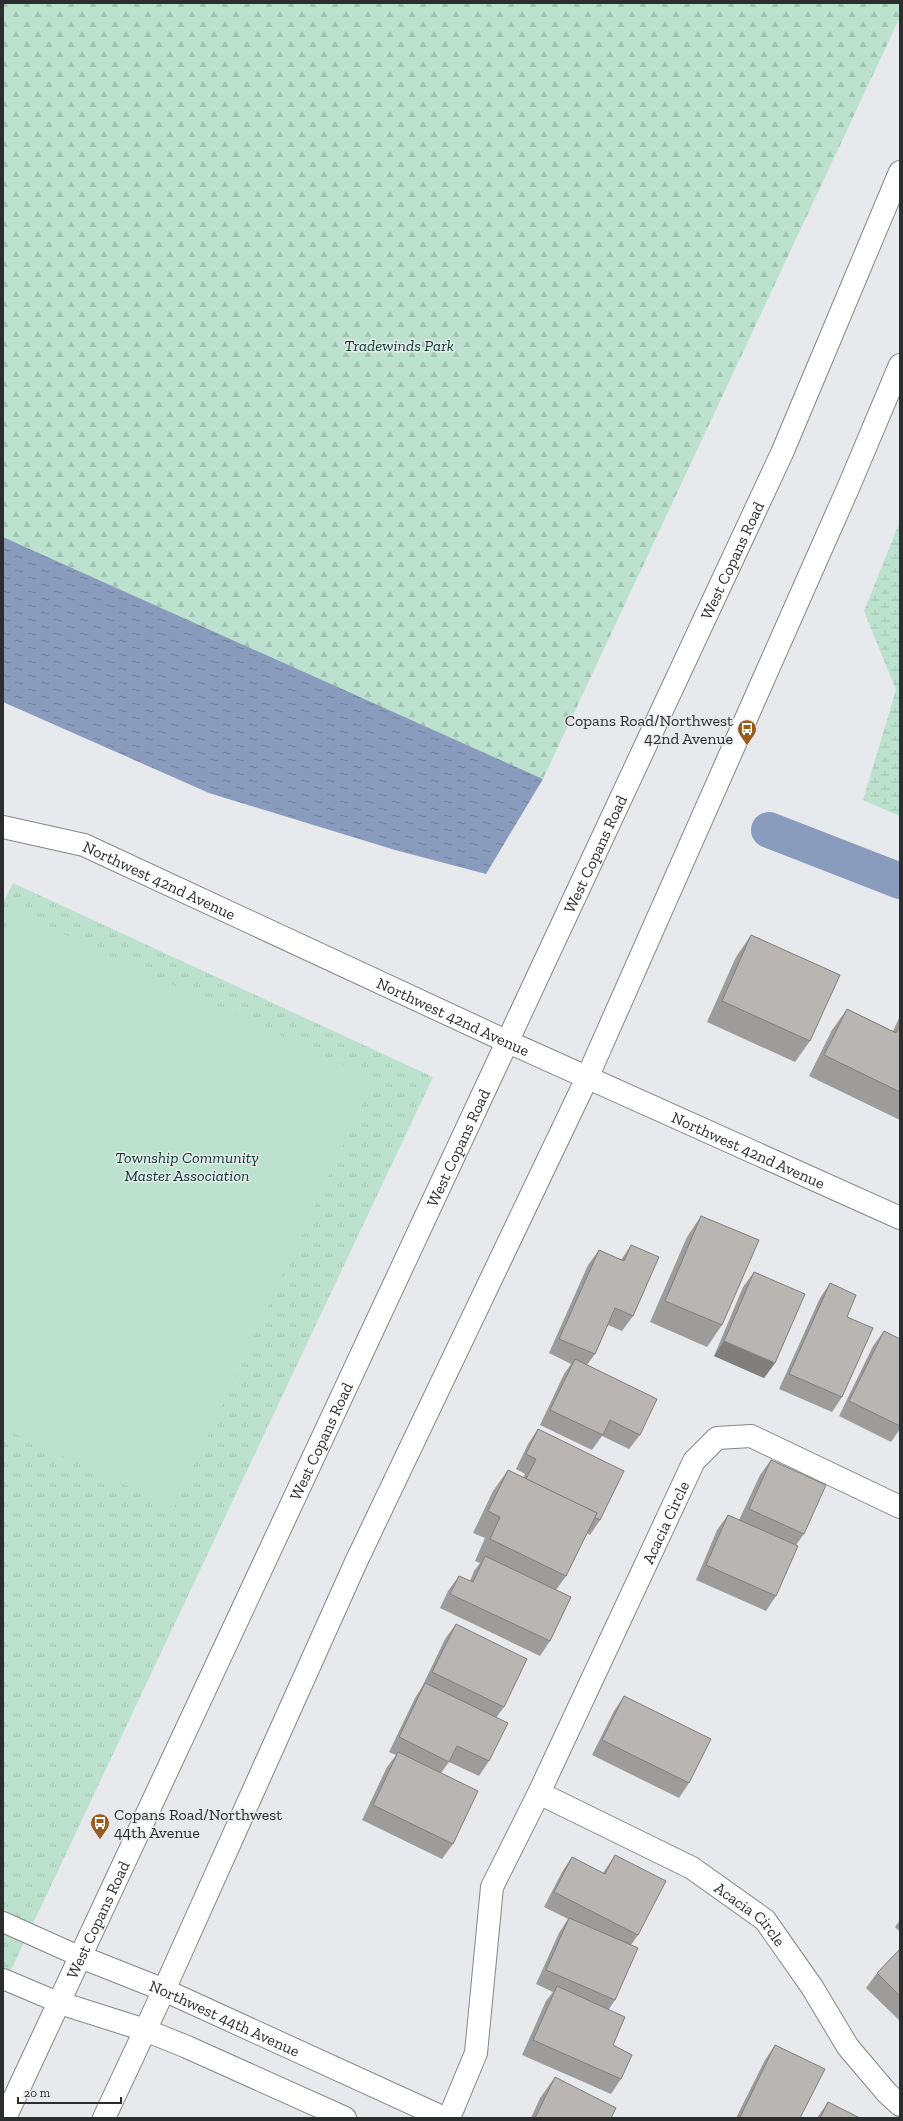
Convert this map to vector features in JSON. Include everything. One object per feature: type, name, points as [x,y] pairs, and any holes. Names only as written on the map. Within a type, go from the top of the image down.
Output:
[{"type":"main road","name":"West Copans Road","points":[[5,2118],[60,2003],[506,1042],[782,453],[900,172]]},
{"type":"main road","points":[[104,2118],[164,1990],[356,1562],[587,1078],[849,486],[900,365]]},
{"type":"main road","name":"Northwest 42nd Avenue","points":[[3,827],[84,845],[506,1042],[900,1218]]},
{"type":"main road","name":"Acacia Circle","points":[[449,2118],[476,2053],[492,1887],[539,1793],[694,1461],[717,1438],[751,1436],[900,1507]]},
{"type":"main road","name":"Acacia Circle","points":[[539,1793],[692,1868],[765,1920],[812,1987],[848,2047],[900,2105]]},
{"type":"main road","name":"Northwest 44th Avenue","points":[[81,1957],[164,1990],[444,2118]]},
{"type":"main road","points":[[60,2003],[145,2030],[187,2047],[345,2118]]},
{"type":"lane","name":"Northwest 44th Avenue","points":[[3,1922],[81,1957]]},
{"type":"lane","points":[[3,1978],[60,2003]]},
{"type":"green space","name":"Tradewinds Park","points":[[3,3],[900,3],[900,17],[543,779],[3,537]]},
{"type":"green space","points":[[900,521],[900,816],[863,800],[896,690],[864,611]]},
{"type":"green space","name":"Township Community Master Association","points":[[13,883],[433,1077],[3,1987],[3,903]]},
{"type":"green space","points":[[14,911],[374,1079],[174,1508],[3,1428],[3,935]]},
{"type":"water","points":[[3,537],[543,779],[486,874],[395,850],[209,793],[3,702]]},
{"type":"building","points":[[751,935],[840,975],[810,1041],[722,1001]]},
{"type":"building","points":[[847,1009],[896,1033],[900,1025],[900,1092],[824,1055]]},
{"type":"building","points":[[701,1216],[759,1240],[722,1325],[665,1301]]},
{"type":"building","points":[[631,1245],[659,1257],[633,1316],[615,1308],[595,1354],[559,1339],[599,1250],[624,1261]]},
{"type":"building","points":[[754,1272],[805,1294],[775,1363],[724,1341]]},
{"type":"building","points":[[830,1283],[856,1295],[847,1317],[873,1328],[842,1397],[789,1374]]},
{"type":"building","points":[[884,1331],[900,1339],[900,1426],[849,1401]]},
{"type":"building","points":[[575,1359],[657,1399],[640,1435],[610,1420],[603,1435],[550,1410]]},
{"type":"building","points":[[538,1429],[624,1471],[600,1520],[594,1517],[597,1513],[526,1479],[536,1459],[526,1454]]},
{"type":"building","points":[[771,1460],[826,1485],[804,1534],[749,1509]]},
{"type":"building","points":[[508,1470],[597,1513],[566,1576],[490,1539],[500,1517],[488,1511]]},
{"type":"building","points":[[728,1515],[798,1546],[776,1596],[706,1565]]},
{"type":"building","points":[[485,1556],[571,1597],[550,1641],[450,1594],[459,1576],[473,1582]]},
{"type":"building","points":[[456,1624],[527,1659],[504,1707],[432,1672]]},
{"type":"building","points":[[425,1683],[508,1723],[489,1761],[457,1746],[449,1762],[399,1737]]},
{"type":"building","points":[[624,1696],[711,1739],[689,1783],[602,1740]]},
{"type":"building","points":[[398,1752],[478,1791],[453,1844],[373,1805]]},
{"type":"building","points":[[615,1855],[666,1881],[638,1935],[554,1892],[572,1857],[605,1874]]},
{"type":"building","points":[[569,1918],[638,1948],[615,2000],[546,1970]]},
{"type":"building","points":[[900,1949],[900,1996],[877,1973]]},
{"type":"building","points":[[557,1986],[625,2017],[613,2045],[632,2055],[621,2079],[533,2040]]},
{"type":"building","points":[[775,2045],[825,2069],[800,2118],[740,2117]]},
{"type":"building","points":[[555,2077],[616,2108],[611,2118],[535,2118]]},
{"type":"building","points":[[828,2102],[860,2118],[820,2118]]},
{"type":"waterway","points":[[769,830],[900,881]]},
{"type":"place","name":"Copans Road/Northwest 42nd Avenue","points":[[747,746]]},
{"type":"place","name":"Copans Road/Northwest 44th Avenue","points":[[100,1840]]}]
